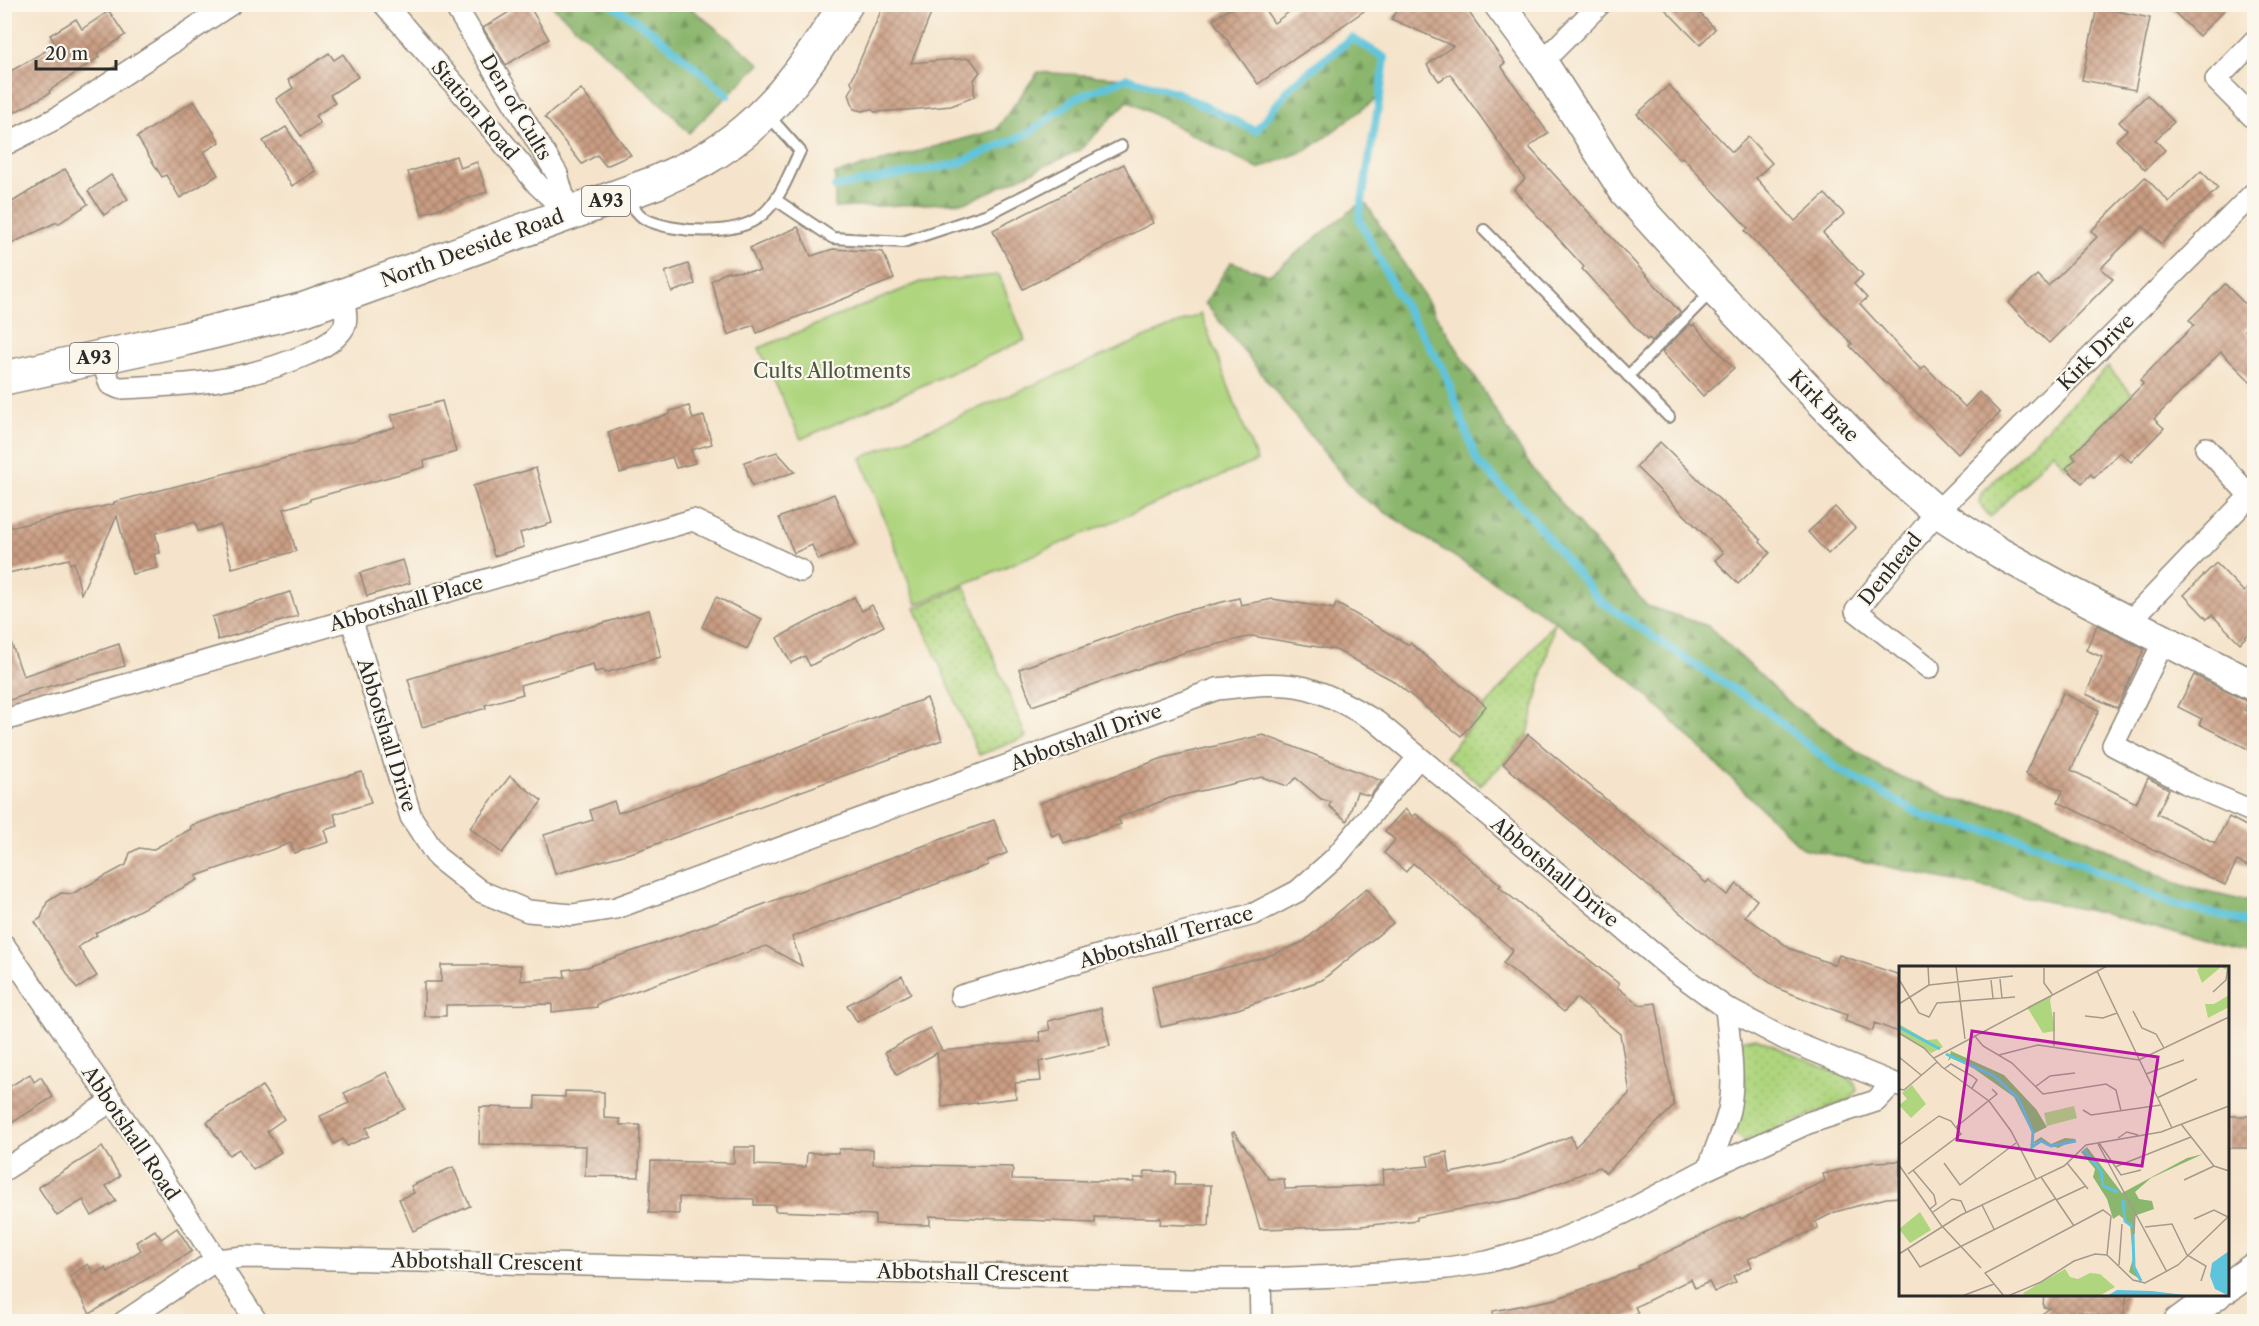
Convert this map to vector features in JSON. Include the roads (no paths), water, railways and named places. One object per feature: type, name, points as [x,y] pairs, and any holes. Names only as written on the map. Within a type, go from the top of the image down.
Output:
[{"type":"main road","name":"North Deeside Road","points":[[4,378],[285,314],[623,195],[704,159],[766,113],[814,54],[846,4]]},
{"type":"street","points":[[4,145],[57,118],[231,4]]},
{"type":"street","name":"Station Road","points":[[384,4],[538,185],[568,213]]},
{"type":"street","name":"Den of Cults","points":[[454,4],[557,174],[568,213]]},
{"type":"street","name":"Kirk Brae","points":[[1499,4],[1542,62],[1624,192],[1871,454],[1937,512],[2010,558],[2065,590],[2254,686]]},
{"type":"street","points":[[1542,62],[1600,4]]},
{"type":"street","points":[[2254,41],[2216,80],[2254,118]]},
{"type":"street","name":"Kirk Drive","points":[[1937,512],[2254,193]]},
{"type":"street","points":[[101,357],[111,384],[118,388],[202,384],[241,377],[278,367],[313,352],[333,340],[344,328],[342,295]]},
{"type":"street","points":[[2129,622],[2252,498],[2205,448]]},
{"type":"street","name":"Denhead","points":[[1929,668],[1856,611],[1937,512]]},
{"type":"street","name":"Abbotshall Place","points":[[4,720],[693,520],[801,571]]},
{"type":"street","name":"Abbotshall Drive","points":[[351,618],[411,817],[438,858],[480,891],[528,911],[572,915],[616,908],[1217,689],[1260,685],[1305,688],[1346,704],[1377,722],[1668,966],[1726,1008],[1785,1039],[1897,1085]]},
{"type":"street","points":[[2164,641],[2113,745],[2186,783],[2254,812]]},
{"type":"street","name":"Abbotshall Terrace","points":[[961,996],[1254,914],[1299,891],[1335,858],[1418,758]]},
{"type":"street","name":"Abbotshall Road","points":[[4,945],[112,1101],[257,1322]]},
{"type":"street","points":[[1709,1168],[1729,1110],[1731,1092],[1732,1072],[1726,1008]]},
{"type":"street","name":"Abbotshall Crescent","points":[[216,1260],[255,1257],[1260,1279],[1375,1273],[1487,1262],[1548,1244],[1624,1213],[1709,1168],[1808,1124],[1875,1101],[1897,1085]]},
{"type":"street","points":[[4,1170],[112,1101]]},
{"type":"street","points":[[124,1322],[216,1260]]},
{"type":"street","points":[[1260,1279],[1261,1322]]},
{"type":"street","points":[[2179,1322],[2212,1296]]},
{"type":"lane","points":[[623,195],[642,217],[657,223],[701,231],[732,228],[760,216],[776,200],[800,151],[766,113]]},
{"type":"lane","points":[[776,200],[833,238],[903,242],[988,214],[1121,146]]},
{"type":"lane","points":[[1484,230],[1669,417]]},
{"type":"lane","points":[[1628,376],[1714,290]]},
{"type":"waterway","points":[[611,4],[652,31],[728,95]]},
{"type":"waterway","points":[[835,187],[957,164],[1031,132],[1076,98],[1127,78],[1178,93],[1256,131],[1291,86],[1352,38],[1385,58],[1359,218],[1395,290],[1444,370],[1477,461],[1527,512],[1599,600],[1759,705],[1838,769],[1926,817],[2025,840],[2172,904],[2254,924]]},
{"type":"park label","name":"Cults Allotments","points":[[832,371]]}]
